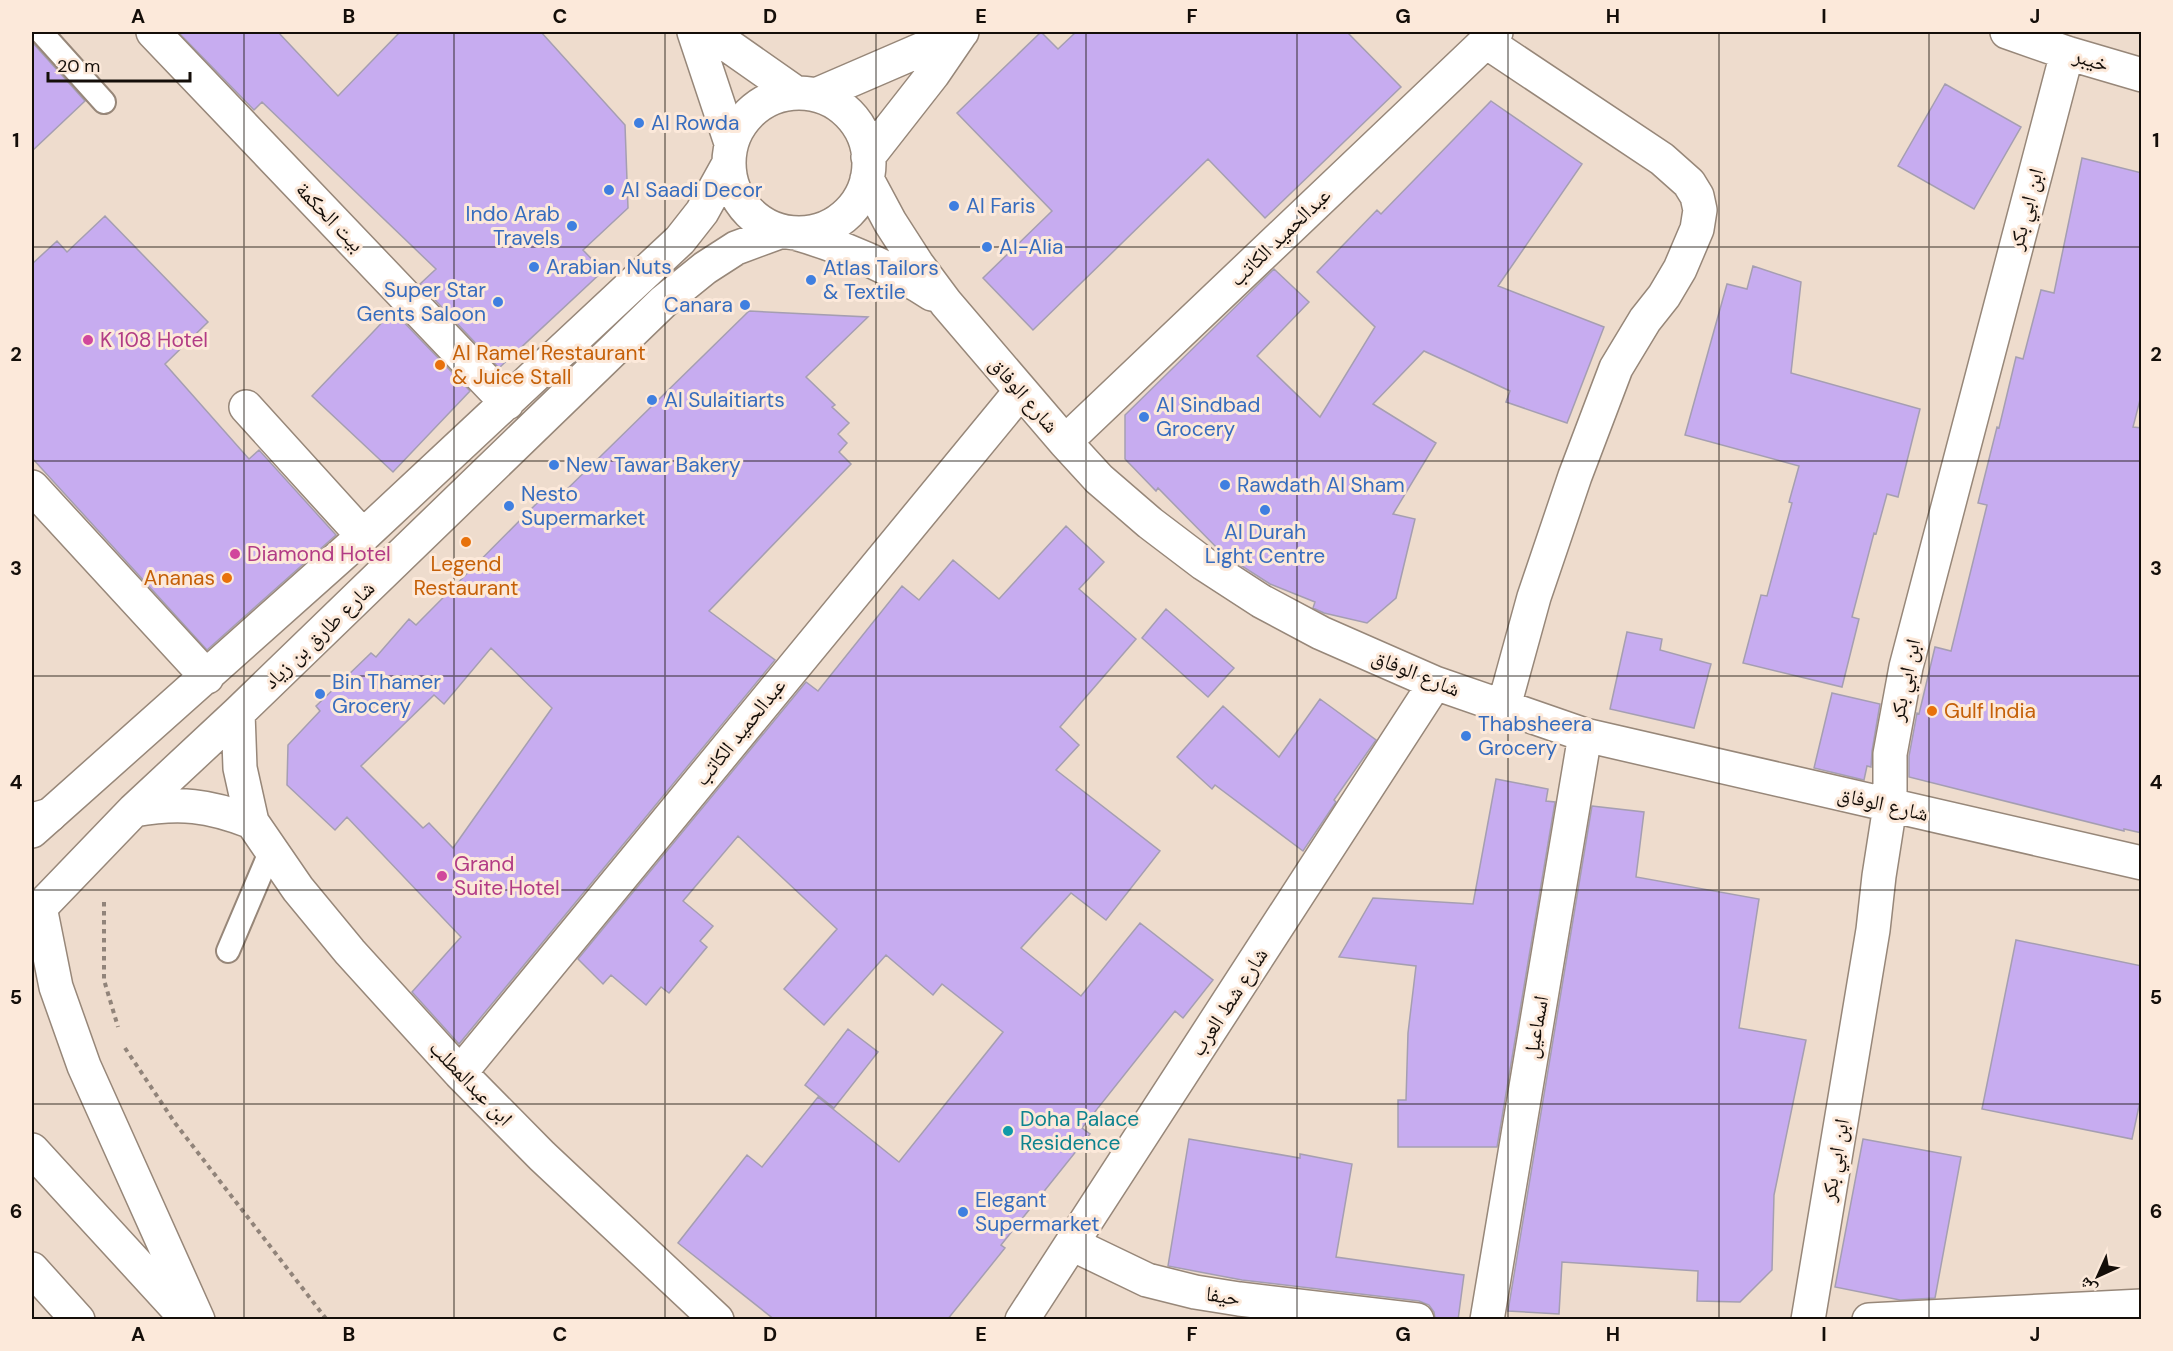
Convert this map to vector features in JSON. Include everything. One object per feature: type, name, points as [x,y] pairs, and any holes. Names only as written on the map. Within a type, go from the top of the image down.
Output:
[{"type":"street","name":"بيت الحكمة","points":[[153,32],[507,403]]},
{"type":"street","points":[[694,32],[730,154],[733,188],[746,209],[766,226],[790,232],[821,231],[842,219],[858,202],[868,168],[962,32]]},
{"type":"street","points":[[709,32],[806,94],[836,104],[852,118],[863,137],[868,168]]},
{"type":"street","points":[[730,154],[741,123],[755,108],[775,97],[806,94],[962,32]]},
{"type":"street","name":"خيبر","points":[[2007,32],[2142,75]]},
{"type":"street","points":[[1490,36],[1662,159],[1689,183],[1697,196],[1700,210],[1697,229],[1680,269],[1616,368],[1575,476],[1534,597],[1504,706]]},
{"type":"street","name":"عبدالحميد الكاتب","points":[[1065,442],[1490,36]]},
{"type":"street","name":"ابن ابي بكر","points":[[1808,1320],[1873,930],[1890,806],[1890,754],[1906,667],[2067,53]]},
{"type":"street","name":"شارع طارق بن زياد","points":[[38,822],[207,676],[363,536],[680,240],[702,212],[730,154]]},
{"type":"street","name":"شارع الوفاق","points":[[868,168],[890,222],[917,264],[946,303],[1065,442],[1099,478],[1150,523],[1204,564],[1261,601],[1321,633],[1435,683],[1585,735],[2142,863]]},
{"type":"street","name":"شارع طارق بن زياد","points":[[36,911],[134,810],[238,713],[663,302],[705,268],[736,248],[790,232]]},
{"type":"street","name":"شارع الوفاق","points":[[790,232],[837,245],[875,261],[911,280],[946,303]]},
{"type":"street","name":"عبدالحميد الكاتب","points":[[460,1073],[1020,392]]},
{"type":"street","points":[[246,406],[363,536]]},
{"type":"street","points":[[32,487],[207,676]]},
{"type":"street","name":"شارع شط العرب","points":[[1022,1320],[1435,683]]},
{"type":"street","name":"ابن عبدالمطلب","points":[[238,713],[240,768],[252,822],[298,889],[350,952],[460,1073],[542,1156],[717,1320]]},
{"type":"street","name":"اسماعيل","points":[[1486,1320],[1585,735]]},
{"type":"street","points":[[134,810],[164,805],[193,806],[223,811],[252,822]]},
{"type":"street","points":[[36,911],[56,987],[84,1066],[198,1320]]},
{"type":"street","points":[[32,1150],[188,1320]]},
{"type":"street","name":"حيفا","points":[[1072,1244],[1147,1280],[1195,1292],[1417,1320]]},
{"type":"street","points":[[32,1269],[78,1320]]},
{"type":"street","points":[[1869,1320],[2142,1306]]},
{"type":"lane","points":[[41,32],[104,102]]},
{"type":"lane","points":[[228,951],[271,850]]},
{"type":"path","points":[[108,837],[104,907],[104,980],[120,1034]]},
{"type":"path","points":[[123,1045],[176,1124],[327,1320]]},
{"type":"building","points":[[178,32],[278,32],[338,96],[400,32],[541,32],[625,125],[628,208],[583,250],[603,271],[499,368],[420,284],[436,269],[262,102],[254,110]]},
{"type":"building","points":[[1041,32],[1058,49],[1076,32],[1347,32],[1401,87],[1265,218],[1208,159],[1033,330],[983,278],[1052,211],[957,113]]},
{"type":"building","points":[[32,42],[85,101],[32,151]]},
{"type":"building","points":[[1945,84],[2021,127],[1974,209],[1898,166]]},
{"type":"building","points":[[1491,101],[1582,164],[1498,286],[1604,327],[1567,423],[1506,402],[1510,391],[1424,351],[1373,404],[1436,443],[1393,514],[1415,519],[1396,598],[1367,623],[1324,613],[1313,608],[1315,602],[1270,584],[1223,554],[1158,488],[1156,491],[1125,459],[1125,415],[1274,269],[1309,302],[1257,356],[1320,417],[1375,327],[1317,272],[1377,210],[1381,214]]},
{"type":"building","points":[[2082,158],[2142,173],[2142,392],[2133,427],[2142,428],[2142,833],[2124,829],[2124,831],[1909,777],[1909,756],[1917,713],[1919,714],[1935,647],[1951,651],[1987,505],[1978,503],[2016,357],[2023,359],[2041,290],[2054,293]]},
{"type":"building","points":[[105,216],[208,322],[165,364],[249,459],[259,450],[336,535],[207,650],[32,458],[32,264],[57,241],[67,252]]},
{"type":"building","points":[[1753,266],[1801,282],[1791,373],[1920,409],[1898,497],[1887,494],[1876,534],[1874,533],[1852,617],[1859,619],[1842,687],[1743,663],[1761,595],[1767,596],[1792,503],[1789,502],[1799,466],[1685,435],[1727,284],[1747,289]]},
{"type":"building","points":[[393,311],[470,391],[393,472],[312,396]]},
{"type":"building","points":[[749,311],[868,317],[806,377],[835,405],[832,407],[849,423],[838,434],[847,443],[839,452],[851,464],[709,611],[775,660],[459,1044],[412,992],[461,937],[347,817],[335,830],[287,785],[288,745],[320,711],[316,706],[371,653],[376,657],[409,619],[416,625],[550,490],[558,498]],"holes":[[[491,648],[552,708],[453,848],[429,823],[423,828],[361,766],[434,695],[444,704]]]},
{"type":"building","points":[[1066,526],[1104,562],[1079,589],[1136,639],[1060,727],[1079,745],[1056,770],[1160,851],[1106,920],[1071,893],[1021,948],[1081,996],[1140,923],[1213,980],[1183,1018],[1175,1011],[1082,1128],[1090,1134],[1001,1245],[1005,1248],[947,1320],[775,1320],[678,1243],[747,1155],[762,1167],[818,1097],[899,1162],[1003,1032],[942,984],[933,995],[886,955],[824,1025],[784,989],[837,929],[738,836],[683,901],[713,926],[700,941],[707,947],[669,993],[661,987],[646,1005],[611,975],[603,984],[578,959],[806,682],[818,691],[902,586],[919,600],[953,560],[999,599]]},
{"type":"building","points":[[1166,609],[1234,668],[1208,697],[1142,638]]},
{"type":"building","points":[[1627,632],[1662,639],[1660,650],[1711,664],[1694,728],[1610,709]]},
{"type":"building","points":[[1832,693],[1880,704],[1871,767],[1867,766],[1864,780],[1814,768]]},
{"type":"building","points":[[1320,699],[1376,740],[1334,800],[1336,802],[1303,851],[1215,785],[1212,789],[1177,757],[1223,706],[1279,757]]},
{"type":"building","points":[[1496,779],[1548,789],[1546,801],[1555,802],[1497,1147],[1398,1147],[1398,1100],[1406,1100],[1408,1033],[1416,966],[1339,957],[1373,898],[1473,904]]},
{"type":"building","points":[[1592,806],[1644,812],[1636,877],[1759,899],[1739,1028],[1806,1040],[1774,1195],[1772,1270],[1740,1302],[1697,1301],[1698,1271],[1562,1262],[1559,1314],[1508,1311]]},
{"type":"building","points":[[2016,940],[2142,966],[2142,1092],[2132,1139],[1982,1109]]},
{"type":"building","points":[[848,1029],[878,1052],[834,1108],[805,1085]]},
{"type":"building","points":[[1189,1139],[1300,1158],[1300,1154],[1352,1164],[1336,1257],[1464,1275],[1458,1320],[1435,1318],[1429,1305],[1419,1301],[1242,1280],[1168,1266]]},
{"type":"building","points":[[1863,1139],[1961,1157],[1935,1298],[1900,1300],[1835,1287]]},
{"type":"place","name":"Al Rowda","points":[[639,123]]},
{"type":"place","name":"Al Saadi Decor","points":[[609,190]]},
{"type":"place","name":"Al Faris","points":[[954,206]]},
{"type":"place","name":"Indo Arab Travels","points":[[572,226]]},
{"type":"place","name":"Al-Alia","points":[[987,247]]},
{"type":"place","name":"Arabian Nuts","points":[[534,267]]},
{"type":"place","name":"Atlas Tailors & Textile","points":[[811,280]]},
{"type":"place","name":"Super Star Gents Saloon","points":[[498,302]]},
{"type":"place","name":"Canara","points":[[745,305]]},
{"type":"place","name":"K 108 Hotel","points":[[88,340]]},
{"type":"place","name":"Al Ramel Restaurant & Juice Stall","points":[[440,365]]},
{"type":"place","name":"Al Sulaitiarts","points":[[652,400]]},
{"type":"place","name":"Al Sindbad Grocery","points":[[1144,417]]},
{"type":"place","name":"New Tawar Bakery","points":[[554,465]]},
{"type":"place","name":"Rawdath Al Sham","points":[[1225,485]]},
{"type":"place","name":"Nesto Supermarket","points":[[509,506]]},
{"type":"place","name":"Al Durah Light Centre","points":[[1265,510]]},
{"type":"place","name":"Legend Restaurant","points":[[466,542]]},
{"type":"place","name":"Diamond Hotel","points":[[235,554]]},
{"type":"place","name":"Ananas","points":[[227,578]]},
{"type":"place","name":"Bin Thamer Grocery","points":[[320,694]]},
{"type":"place","name":"Gulf India","points":[[1932,711]]},
{"type":"place","name":"Thabsheera Grocery","points":[[1466,736]]},
{"type":"place","name":"Grand Suite Hotel","points":[[442,876]]},
{"type":"place","name":"Doha Palace Residence","points":[[1008,1131]]},
{"type":"place","name":"Elegant Supermarket","points":[[963,1212]]}]
